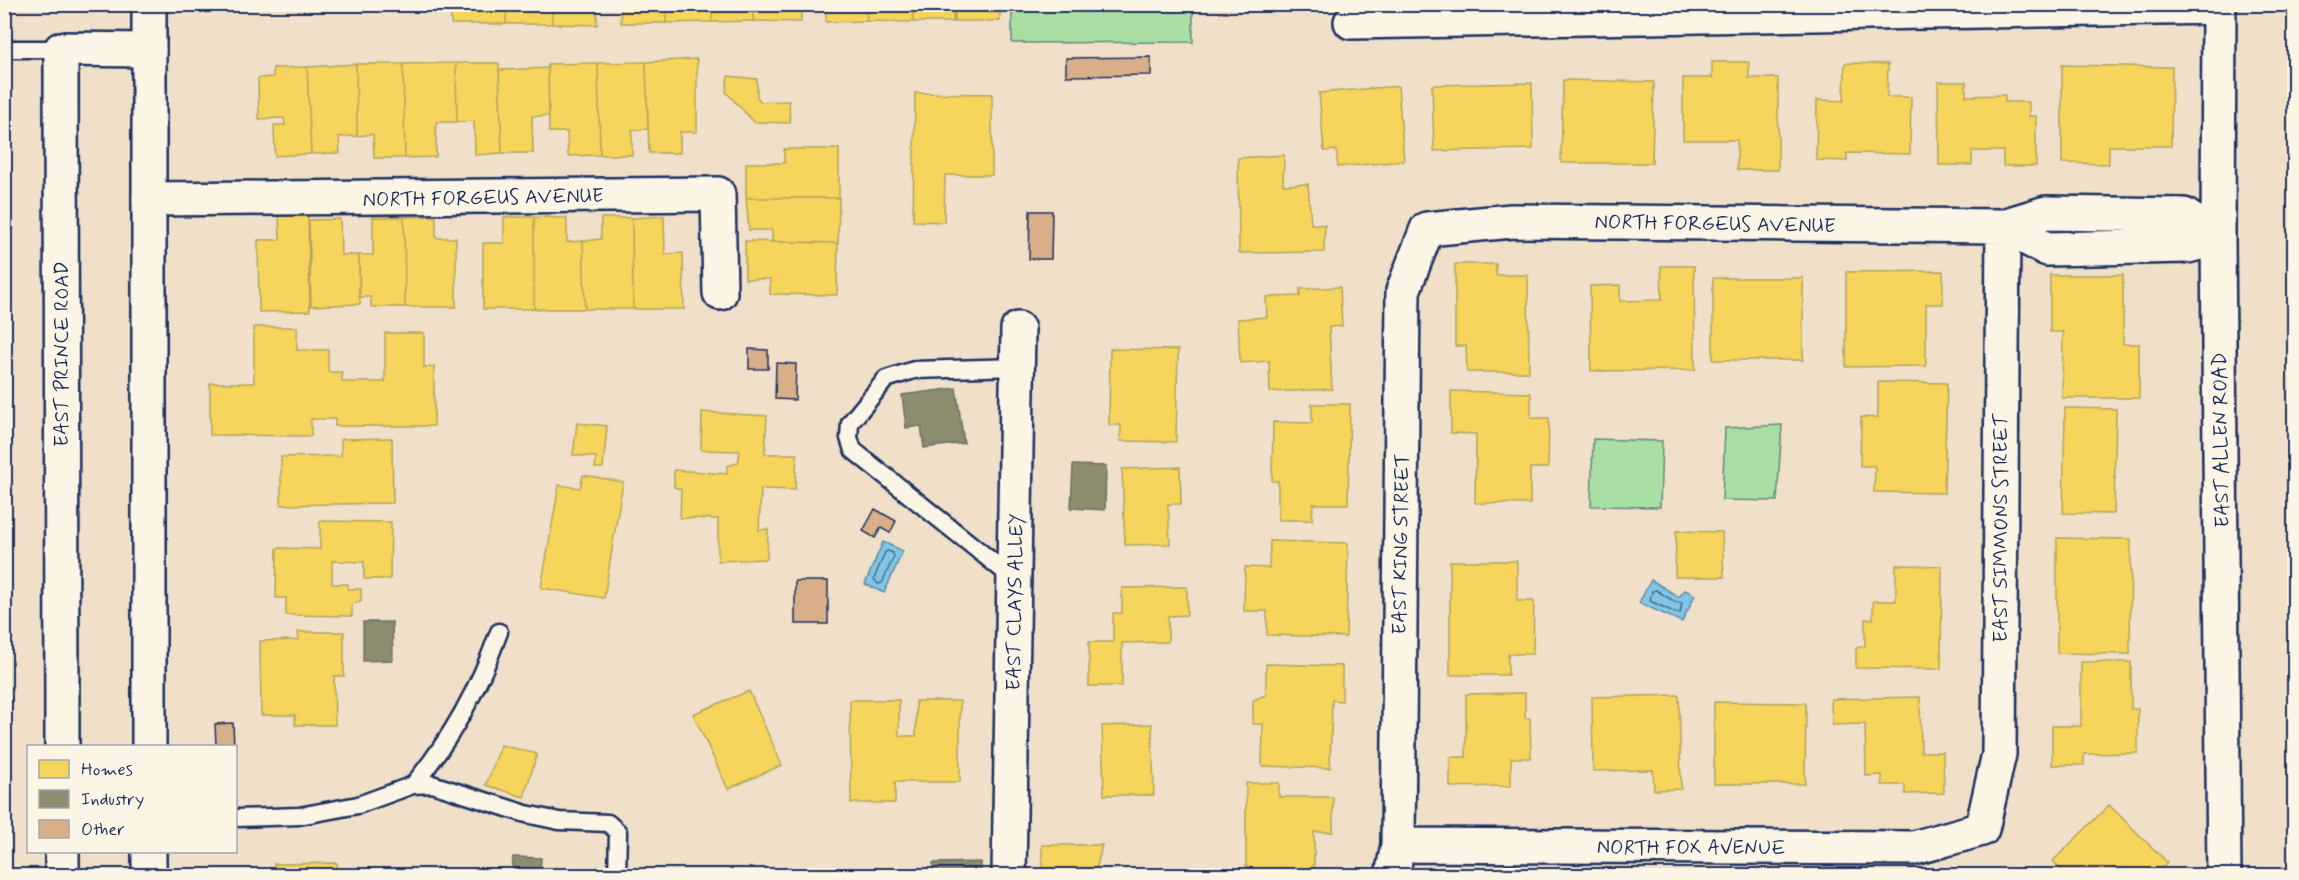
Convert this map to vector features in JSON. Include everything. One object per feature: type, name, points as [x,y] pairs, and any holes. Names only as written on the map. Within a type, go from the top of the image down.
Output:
[{"type":"street","points":[[149,4],[149,745]]},
{"type":"street","points":[[1350,22],[1462,12],[2219,6]]},
{"type":"street","name":"EAST ALLEN ROAD","points":[[2219,6],[2218,238],[2224,876]]},
{"type":"street","points":[[61,49],[149,50]]},
{"type":"street","name":"EAST PRINCE ROAD","points":[[61,49],[62,745]]},
{"type":"street","name":"NORTH FORGEUS AVENUE","points":[[149,199],[718,194],[720,293]]},
{"type":"street","name":"NORTH FORGEUS AVENUE","points":[[1427,229],[1512,221],[2003,226],[2046,213],[2184,215],[2218,238]]},
{"type":"street","name":"EAST SIMMONS STREET","points":[[1982,829],[1999,754],[2003,226]]},
{"type":"street","name":"EAST KING STREET","points":[[1397,865],[1403,291],[1427,229]]},
{"type":"street","name":"EAST CLAYS ALLEY","points":[[1009,876],[1018,329]]},
{"type":"street","name":"NORTH FOX AVENUE","points":[[1397,865],[1914,848],[1982,829]]},
{"type":"street","points":[[62,853],[62,876]]},
{"type":"street","points":[[149,853],[149,876]]},
{"type":"lane","points":[[4,49],[61,49]]},
{"type":"lane","points":[[1014,579],[853,450],[849,438],[850,423],[886,379],[914,370],[1018,367]]},
{"type":"lane","points":[[413,785],[453,733],[485,672],[499,632]]},
{"type":"lane","points":[[237,818],[299,816],[358,805],[413,785],[432,784],[526,814],[558,820],[608,823],[618,832],[617,876]]},
{"type":"green space","points":[[1012,5],[1193,5],[1193,42],[1012,43]]},
{"type":"green space","points":[[1782,425],[1777,501],[1722,500],[1725,428]]},
{"type":"green space","points":[[1593,439],[1662,441],[1660,507],[1591,506]]},
{"type":"water","points":[[883,542],[903,551],[884,593],[865,584]]},
{"type":"water","points":[[1651,580],[1679,597],[1685,590],[1695,595],[1682,622],[1639,603]]},
{"type":"building: Homes","points":[[451,4],[506,4],[506,24],[451,24]]},
{"type":"building: Homes","points":[[506,4],[552,4],[552,24],[506,24]]},
{"type":"building: Homes","points":[[552,4],[597,4],[597,25],[552,24]]},
{"type":"building: Homes","points":[[621,4],[666,4],[666,23],[621,23]]},
{"type":"building: Homes","points":[[666,4],[712,4],[712,22],[666,23]]},
{"type":"building: Homes","points":[[712,4],[753,4],[753,21],[712,22]]},
{"type":"building: Homes","points":[[753,4],[801,4],[801,22],[753,21]]},
{"type":"building: Homes","points":[[826,4],[866,4],[867,21],[826,22]]},
{"type":"building: Homes","points":[[866,4],[913,4],[913,22],[867,21]]},
{"type":"building: Homes","points":[[913,4],[954,4],[955,22],[913,22]]},
{"type":"building: Homes","points":[[954,4],[1000,4],[1000,21],[953,21]]},
{"type":"building: Homes","points":[[697,59],[697,132],[680,132],[680,153],[649,153],[646,62]]},
{"type":"building: Homes","points":[[646,62],[648,129],[632,130],[632,155],[600,155],[598,63]]},
{"type":"building: Homes","points":[[1712,62],[1749,62],[1749,78],[1778,78],[1778,170],[1737,170],[1737,140],[1683,140],[1683,78],[1712,78]]},
{"type":"building: Homes","points":[[456,63],[499,63],[502,153],[475,155],[474,121],[457,122]]},
{"type":"building: Homes","points":[[456,63],[457,122],[436,122],[436,157],[405,158],[403,64]]},
{"type":"building: Homes","points":[[598,63],[600,155],[568,156],[567,132],[549,132],[548,64]]},
{"type":"building: Homes","points":[[1845,63],[1888,64],[1887,97],[1911,97],[1910,154],[1847,153],[1847,161],[1816,160],[1817,100],[1844,101]]},
{"type":"building: Homes","points":[[356,64],[403,64],[405,158],[374,158],[373,134],[357,136]]},
{"type":"building: Homes","points":[[356,64],[357,136],[339,137],[340,153],[311,154],[307,67]]},
{"type":"building: Homes","points":[[2062,65],[2172,67],[2171,146],[2109,146],[2109,164],[2062,163]]},
{"type":"building: Homes","points":[[307,67],[311,154],[275,156],[274,125],[285,125],[284,118],[259,119],[258,78],[273,77],[273,68]]},
{"type":"building: Homes","points":[[548,68],[549,116],[532,116],[533,153],[502,153],[499,70]]},
{"type":"building: Homes","points":[[728,76],[757,79],[757,97],[761,102],[789,101],[790,123],[754,122],[726,92]]},
{"type":"building: Homes","points":[[1563,80],[1654,82],[1652,163],[1561,163]]},
{"type":"building: Homes","points":[[1938,82],[1966,82],[1966,96],[2005,95],[2005,102],[2029,102],[2029,116],[2036,116],[2036,166],[2003,166],[2003,151],[1972,151],[1972,165],[1939,165]]},
{"type":"building: Homes","points":[[1532,83],[1533,149],[1434,151],[1432,85]]},
{"type":"building: Homes","points":[[1398,86],[1404,161],[1338,167],[1336,150],[1324,151],[1319,93]]},
{"type":"building: Homes","points":[[915,93],[992,94],[992,175],[945,175],[944,222],[913,221]]},
{"type":"building: Homes","points":[[784,149],[839,149],[839,198],[746,198],[746,163],[784,163]]},
{"type":"building: Homes","points":[[1284,155],[1283,185],[1308,184],[1311,224],[1325,225],[1324,252],[1239,253],[1238,158]]},
{"type":"building: Homes","points":[[746,198],[839,198],[838,243],[772,242],[772,230],[749,230]]},
{"type":"building: Homes","points":[[308,215],[310,311],[259,312],[258,240],[280,240],[279,216]]},
{"type":"building: Homes","points":[[436,216],[436,238],[456,238],[456,307],[405,307],[404,217]]},
{"type":"building: Homes","points":[[664,216],[665,254],[683,253],[684,309],[633,309],[632,218]]},
{"type":"building: Homes","points":[[373,217],[404,217],[405,307],[371,307],[371,297],[359,297],[359,255],[373,255]]},
{"type":"building: Homes","points":[[504,217],[534,217],[534,309],[483,309],[483,243],[504,243]]},
{"type":"building: Homes","points":[[534,217],[567,218],[567,242],[583,241],[585,309],[534,309]]},
{"type":"building: Homes","points":[[601,218],[632,218],[633,309],[585,309],[583,241],[601,239]]},
{"type":"building: Homes","points":[[340,219],[341,255],[359,255],[360,304],[311,306],[309,220]]},
{"type":"building: Homes","points":[[745,241],[838,243],[837,295],[770,294],[770,279],[745,279]]},
{"type":"building: Homes","points":[[1455,264],[1496,264],[1496,275],[1528,275],[1529,372],[1467,372],[1466,346],[1455,346]]},
{"type":"building: Homes","points":[[1661,266],[1694,266],[1695,370],[1591,371],[1590,286],[1620,285],[1620,301],[1662,300]]},
{"type":"building: Homes","points":[[1943,271],[1943,304],[1926,304],[1926,366],[1846,367],[1846,272]]},
{"type":"building: Homes","points":[[2050,275],[2123,275],[2123,344],[2139,344],[2139,398],[2062,398],[2063,332],[2050,332]]},
{"type":"building: Homes","points":[[1713,278],[1803,278],[1803,360],[1713,360]]},
{"type":"building: Homes","points":[[1340,287],[1342,326],[1329,327],[1332,389],[1270,392],[1269,361],[1240,363],[1238,319],[1267,317],[1266,297],[1300,296],[1300,289]]},
{"type":"building: Homes","points":[[254,327],[297,327],[297,350],[328,350],[328,372],[342,372],[342,382],[385,382],[385,333],[424,333],[424,367],[434,367],[434,426],[335,426],[335,419],[311,419],[311,436],[210,435],[210,383],[254,383]]},
{"type":"building: Homes","points":[[1110,349],[1178,350],[1176,442],[1120,441],[1121,425],[1109,425]]},
{"type":"building: Homes","points":[[1878,382],[1947,383],[1944,493],[1874,492],[1875,466],[1860,466],[1861,417],[1878,418]]},
{"type":"building: Homes","points":[[1451,391],[1531,393],[1531,418],[1549,418],[1548,468],[1530,468],[1530,504],[1475,503],[1476,434],[1451,433]]},
{"type":"building: Homes","points":[[1312,404],[1350,404],[1348,504],[1313,504],[1312,520],[1278,520],[1278,481],[1272,481],[1273,422],[1312,423]]},
{"type":"building: Homes","points":[[2065,408],[2116,409],[2114,514],[2063,513]]},
{"type":"building: Homes","points":[[702,412],[767,416],[765,454],[797,454],[795,490],[761,489],[759,530],[768,529],[767,559],[718,561],[718,519],[680,518],[681,489],[674,487],[674,470],[727,474],[727,466],[738,463],[740,451],[701,450]]},
{"type":"building: Homes","points":[[577,423],[607,426],[603,468],[595,468],[596,457],[573,455]]},
{"type":"building: Homes","points":[[392,438],[393,503],[281,505],[281,457],[341,456],[341,439]]},
{"type":"building: Homes","points":[[1180,467],[1181,504],[1168,504],[1170,544],[1125,545],[1122,469]]},
{"type":"building: Homes","points":[[583,475],[623,482],[604,598],[541,588],[559,485],[580,488]]},
{"type":"building: Homes","points":[[320,521],[391,522],[390,579],[364,579],[364,562],[332,561],[332,584],[348,584],[348,589],[361,589],[361,601],[352,604],[352,616],[286,615],[286,598],[276,598],[277,548],[320,549]]},
{"type":"building: Homes","points":[[1676,531],[1722,532],[1724,577],[1675,577]]},
{"type":"building: Homes","points":[[2057,538],[2131,539],[2130,654],[2057,653]]},
{"type":"building: Homes","points":[[1270,541],[1348,543],[1346,637],[1267,635],[1267,611],[1244,611],[1245,567],[1269,568]]},
{"type":"building: Homes","points":[[1450,561],[1517,561],[1517,601],[1534,601],[1533,654],[1508,654],[1508,675],[1450,675]]},
{"type":"building: Homes","points":[[1896,565],[1942,566],[1941,669],[1856,668],[1856,648],[1865,646],[1865,619],[1873,619],[1873,601],[1896,601]]},
{"type":"building: Homes","points":[[1187,587],[1187,615],[1168,616],[1168,642],[1122,643],[1122,686],[1089,686],[1089,642],[1113,642],[1113,613],[1122,613],[1122,588]]},
{"type":"building: Homes","points":[[298,632],[344,632],[344,676],[334,676],[335,725],[295,725],[295,715],[261,715],[260,641],[299,640]]},
{"type":"building: Homes","points":[[2081,662],[2131,662],[2131,709],[2138,709],[2138,753],[2084,754],[2084,765],[2052,765],[2052,726],[2081,726]]},
{"type":"building: Homes","points":[[1266,664],[1342,666],[1342,701],[1332,700],[1330,768],[1262,766],[1263,724],[1253,724],[1253,700],[1266,695]]},
{"type":"building: Homes","points":[[749,691],[782,765],[728,789],[693,714]]},
{"type":"building: Homes","points":[[1525,693],[1525,718],[1530,718],[1531,758],[1511,758],[1511,786],[1450,787],[1450,757],[1466,757],[1466,694]]},
{"type":"building: Homes","points":[[1679,695],[1681,789],[1654,790],[1653,770],[1593,771],[1592,697]]},
{"type":"building: Homes","points":[[1920,697],[1921,752],[1943,752],[1944,793],[1905,794],[1905,785],[1882,785],[1882,775],[1866,776],[1865,724],[1832,725],[1831,699]]},
{"type":"building: Homes","points":[[850,700],[899,700],[899,736],[916,736],[916,701],[960,701],[960,782],[895,782],[895,803],[851,803]]},
{"type":"building: Homes","points":[[1714,702],[1806,703],[1805,784],[1714,784]]},
{"type":"building: Homes","points":[[1152,724],[1154,795],[1104,795],[1102,726]]},
{"type":"building: Homes","points":[[501,745],[537,754],[524,797],[486,785]]},
{"type":"building: Homes","points":[[1246,783],[1279,783],[1279,797],[1333,797],[1333,832],[1314,832],[1314,876],[1246,876]]},
{"type":"building: Homes","points":[[2109,805],[2167,862],[2154,876],[2067,876],[2053,861]]},
{"type":"building: Homes","points":[[1042,845],[1102,845],[1096,871],[1116,876],[1042,876]]},
{"type":"building: Homes","points":[[337,863],[338,876],[274,876],[274,864]]},
{"type":"building: Homes","points":[[2025,870],[2031,876],[2018,876]]},
{"type":"building: Industry","points":[[956,388],[964,443],[924,448],[921,426],[906,428],[902,395]]},
{"type":"building: Industry","points":[[1073,465],[1106,466],[1105,510],[1071,508]]},
{"type":"building: Industry","points":[[363,622],[392,622],[393,660],[363,661]]},
{"type":"building: Industry","points":[[513,857],[541,858],[540,876],[512,876]]},
{"type":"building: Industry","points":[[981,862],[981,876],[933,876],[933,863]]},
{"type":"building: Other","points":[[1151,57],[1151,75],[1066,76],[1066,58]]},
{"type":"building: Other","points":[[1030,211],[1052,211],[1051,259],[1029,259]]},
{"type":"building: Other","points":[[749,349],[768,350],[768,369],[749,369]]},
{"type":"building: Other","points":[[776,363],[796,364],[795,400],[775,399]]},
{"type":"building: Other","points":[[875,509],[896,521],[890,533],[881,528],[875,538],[863,531]]},
{"type":"building: Other","points":[[795,581],[828,581],[828,624],[795,624]]},
{"type":"building: Other","points":[[233,723],[234,745],[216,745],[215,724]]}]
